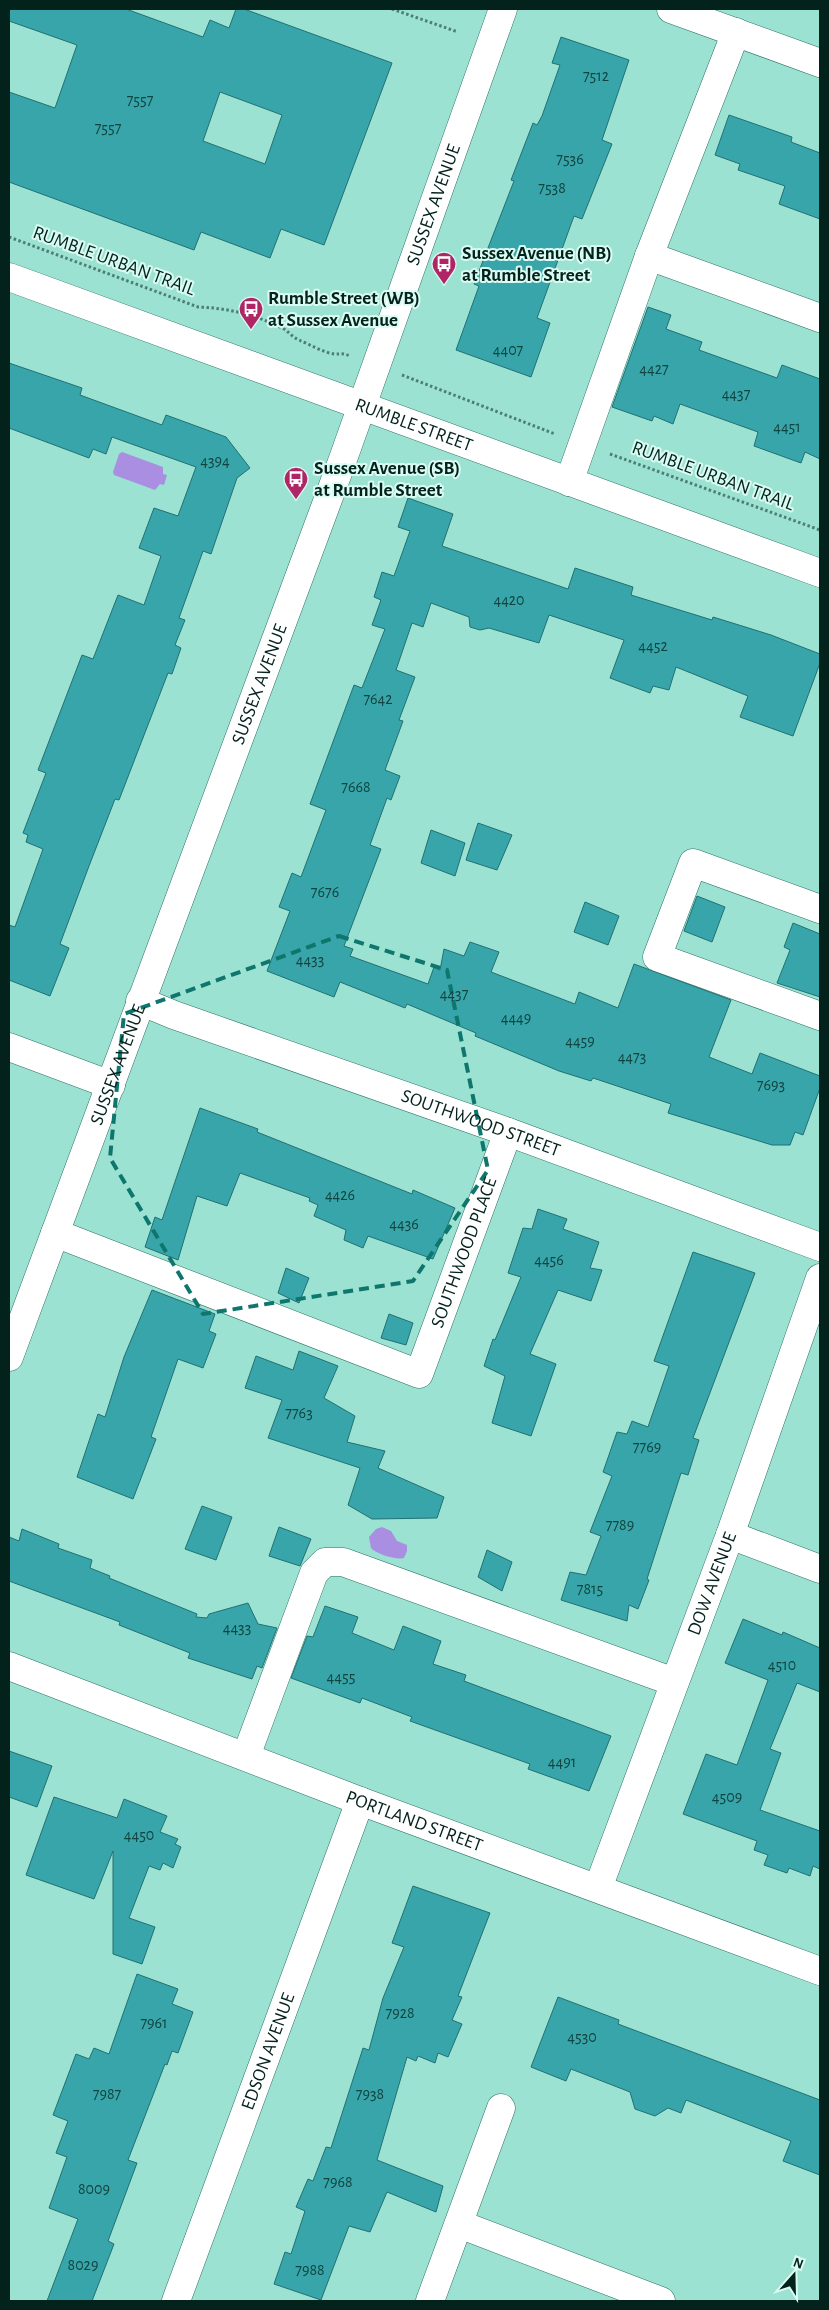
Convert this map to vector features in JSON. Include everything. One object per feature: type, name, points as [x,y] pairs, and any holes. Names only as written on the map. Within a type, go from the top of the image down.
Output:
[{"type":"street","name":"SUSSEX AVENUE","points":[[9,1358],[408,281],[503,9]]},
{"type":"street","points":[[671,9],[820,63]]},
{"type":"street","points":[[569,482],[649,256],[736,32]]},
{"type":"street","points":[[649,256],[820,318]]},
{"type":"street","name":"RUMBLE STREET","points":[[9,277],[820,572]]},
{"type":"street","points":[[820,909],[693,863],[658,958],[820,1016]]},
{"type":"street","name":"SOUTHWOOD STREET","points":[[140,1001],[508,1132],[820,1247]]},
{"type":"street","points":[[9,1047],[111,1085]]},
{"type":"street","name":"SOUTHWOOD PLACE","points":[[55,1233],[419,1374],[508,1132]]},
{"type":"street","name":"DOW AVENUE","points":[[598,1888],[674,1682],[815,1314],[820,1278]]},
{"type":"street","points":[[730,1535],[820,1568]]},
{"type":"street","points":[[246,1756],[314,1573],[325,1562],[343,1562],[674,1682]]},
{"type":"street","name":"PORTLAND STREET","points":[[9,1666],[360,1801],[820,1972]]},
{"type":"street","name":"EDSON AVENUE","points":[[176,2301],[360,1801]]},
{"type":"street","points":[[430,2301],[501,2108]]},
{"type":"street","points":[[459,2224],[661,2301]]},
{"type":"path","points":[[392,9],[458,32]]},
{"type":"path","name":"RUMBLE URBAN TRAIL","points":[[9,237],[198,307],[238,311],[285,330],[293,338],[335,354],[342,352],[350,356]]},
{"type":"path","points":[[400,375],[558,435]]},
{"type":"path","name":"RUMBLE URBAN TRAIL","points":[[602,451],[820,530]]},
{"type":"highlighted area","points":[[339,936],[447,970],[488,1170],[413,1281],[203,1314],[110,1158],[124,1014]]},
{"type":"shaded area","points":[[122,452],[163,467],[163,474],[167,475],[164,485],[160,484],[155,490],[114,475],[113,472],[119,454]]},
{"type":"shaded area","points":[[382,1527],[391,1531],[397,1541],[407,1545],[404,1558],[386,1556],[371,1548],[369,1537],[376,1529]]},
{"type":"building","points":[[9,9],[126,9],[203,37],[210,20],[229,28],[236,9],[244,9],[392,63],[324,245],[281,229],[270,258],[201,232],[194,250],[9,182],[9,92],[55,108],[77,45],[9,21]],"holes":[[[220,92],[282,115],[265,164],[203,141]]]},
{"type":"building","points":[[561,37],[629,60],[602,140],[612,144],[582,219],[574,216],[537,318],[550,323],[531,377],[456,350],[479,286],[474,284],[514,181],[511,180],[533,123],[537,125],[542,116],[560,65],[552,63]]},
{"type":"building","points":[[729,115],[792,137],[791,142],[820,153],[820,219],[779,204],[785,186],[738,170],[740,164],[715,155]]},
{"type":"building","points":[[648,307],[671,315],[666,329],[702,342],[699,350],[777,378],[782,365],[820,379],[820,459],[805,452],[801,463],[754,446],[758,432],[680,404],[673,424],[654,416],[652,421],[612,407]]},
{"type":"building","points":[[9,363],[82,388],[80,395],[162,425],[166,415],[226,437],[250,468],[237,478],[211,554],[203,551],[179,618],[185,620],[175,645],[181,648],[172,674],[168,673],[119,800],[115,799],[89,866],[60,944],[69,948],[50,996],[9,980],[9,925],[15,927],[43,849],[26,842],[28,835],[23,833],[46,773],[38,770],[82,655],[93,659],[118,595],[144,605],[161,556],[139,548],[154,508],[178,516],[196,467],[112,437],[106,454],[93,449],[89,458],[9,428]]},
{"type":"building","points":[[408,498],[453,514],[442,546],[568,589],[575,568],[633,587],[631,595],[712,620],[713,617],[771,635],[820,654],[820,663],[793,736],[740,717],[748,696],[676,667],[669,690],[653,686],[650,693],[610,678],[624,640],[549,615],[539,643],[489,628],[480,630],[470,627],[469,617],[431,603],[423,627],[412,623],[396,670],[415,677],[399,720],[403,721],[385,770],[400,776],[391,800],[387,798],[370,845],[381,849],[344,946],[353,949],[350,956],[428,984],[434,967],[440,970],[444,949],[464,956],[470,942],[499,952],[491,972],[575,1004],[579,992],[618,1008],[634,964],[731,1000],[709,1057],[752,1074],[760,1053],[820,1076],[820,1088],[803,1135],[795,1132],[790,1145],[772,1145],[668,1113],[671,1104],[593,1078],[591,1081],[559,1071],[475,1036],[476,1033],[407,1004],[405,1008],[340,982],[334,997],[267,971],[290,911],[279,907],[292,873],[301,877],[326,810],[310,804],[354,685],[362,688],[385,629],[372,625],[381,600],[374,597],[382,572],[394,576],[410,531],[398,527]]},
{"type":"building","points":[[478,823],[512,835],[497,870],[466,860]]},
{"type":"building","points":[[431,830],[465,843],[455,876],[421,863]]},
{"type":"building","points":[[697,896],[725,907],[712,942],[684,931]]},
{"type":"building","points":[[585,902],[619,916],[608,945],[574,932]]},
{"type":"building","points":[[793,923],[820,934],[820,997],[777,983],[790,950],[784,947]]},
{"type":"building","points":[[200,1108],[258,1129],[257,1132],[412,1194],[413,1190],[455,1208],[433,1259],[368,1236],[363,1248],[344,1240],[346,1230],[314,1216],[318,1205],[309,1201],[310,1198],[240,1173],[227,1206],[197,1196],[178,1260],[145,1247],[155,1217],[162,1220]]},
{"type":"building","points":[[538,1209],[567,1219],[563,1229],[599,1242],[590,1268],[602,1270],[591,1301],[558,1290],[530,1354],[556,1364],[531,1436],[492,1423],[505,1376],[484,1366],[493,1339],[495,1340],[521,1277],[508,1273],[523,1228],[532,1229]]},
{"type":"building","points":[[693,1252],[755,1273],[693,1438],[699,1440],[688,1475],[681,1473],[647,1579],[649,1580],[638,1609],[629,1605],[627,1621],[561,1600],[570,1572],[586,1575],[601,1536],[590,1532],[612,1476],[603,1472],[617,1432],[627,1434],[632,1421],[648,1427],[669,1366],[654,1361]]},
{"type":"building","points":[[286,1268],[309,1278],[299,1303],[278,1293]]},
{"type":"building","points":[[152,1290],[215,1314],[209,1331],[216,1334],[203,1368],[178,1359],[151,1437],[156,1439],[133,1499],[77,1477],[98,1414],[105,1417],[124,1357]]},
{"type":"building","points":[[389,1314],[413,1323],[406,1345],[381,1338]]},
{"type":"building","points":[[299,1351],[338,1366],[324,1398],[355,1416],[347,1442],[385,1451],[378,1468],[444,1497],[437,1518],[372,1519],[348,1505],[360,1468],[268,1438],[282,1400],[245,1388],[256,1356],[293,1370]]},
{"type":"building","points":[[202,1506],[232,1517],[216,1560],[185,1549]]},
{"type":"building","points":[[279,1527],[311,1539],[300,1566],[269,1556]]},
{"type":"building","points":[[22,1529],[59,1544],[58,1548],[92,1560],[90,1568],[110,1576],[109,1578],[197,1614],[196,1617],[207,1618],[209,1614],[248,1603],[258,1624],[277,1628],[262,1668],[257,1666],[252,1679],[188,1658],[190,1653],[119,1625],[120,1622],[9,1581],[9,1537],[19,1541]]},
{"type":"building","points":[[487,1550],[512,1562],[502,1591],[478,1577]]},
{"type":"building","points":[[325,1606],[358,1617],[352,1633],[394,1650],[403,1626],[441,1641],[433,1664],[466,1675],[464,1681],[611,1736],[589,1791],[528,1769],[530,1764],[410,1721],[412,1717],[362,1698],[360,1703],[291,1678],[307,1636],[313,1637]]},
{"type":"building","points":[[743,1619],[782,1635],[783,1632],[820,1648],[820,1692],[797,1683],[770,1749],[781,1753],[760,1810],[820,1831],[820,1869],[813,1866],[810,1876],[789,1868],[787,1873],[764,1865],[768,1855],[754,1850],[757,1841],[683,1814],[706,1754],[737,1765],[768,1680],[725,1663]]},
{"type":"building","points":[[9,1751],[52,1766],[37,1807],[9,1797]]},
{"type":"building","points":[[54,1797],[117,1818],[124,1799],[167,1816],[160,1832],[178,1839],[175,1844],[181,1847],[173,1868],[163,1863],[160,1870],[149,1866],[129,1918],[155,1927],[142,1964],[113,1954],[113,1851],[94,1899],[26,1875]]},
{"type":"building","points":[[413,1886],[490,1913],[458,1996],[462,1997],[452,2020],[462,2024],[448,2057],[438,2053],[435,2063],[418,2056],[416,2061],[407,2057],[377,2160],[443,2186],[436,2212],[387,2192],[370,2232],[349,2226],[321,2300],[274,2284],[285,2252],[291,2254],[305,2211],[296,2207],[308,2179],[313,2181],[326,2147],[331,2148],[363,2048],[369,2050],[383,1998],[404,1947],[392,1943]]},
{"type":"building","points":[[137,1974],[178,1989],[172,2004],[193,2012],[178,2053],[172,2051],[167,2065],[165,2064],[128,2160],[137,2163],[108,2241],[114,2244],[92,2301],[47,2301],[78,2219],[49,2208],[67,2157],[56,2153],[68,2121],[53,2115],[76,2054],[89,2059],[94,2048],[109,2054]]},
{"type":"building","points":[[558,1997],[619,2020],[618,2024],[820,2100],[820,2175],[783,2161],[791,2141],[686,2100],[681,2113],[668,2108],[655,2116],[635,2109],[630,2092],[571,2069],[566,2081],[531,2067]]},
{"type":"place","name":"Sussex Avenue (NB) at Rumble Street","points":[[444,285]]},
{"type":"place","name":"Rumble Street (WB) at Sussex Avenue","points":[[251,330]]},
{"type":"place","name":"Sussex Avenue (SB) at Rumble Street","points":[[296,500]]}]
